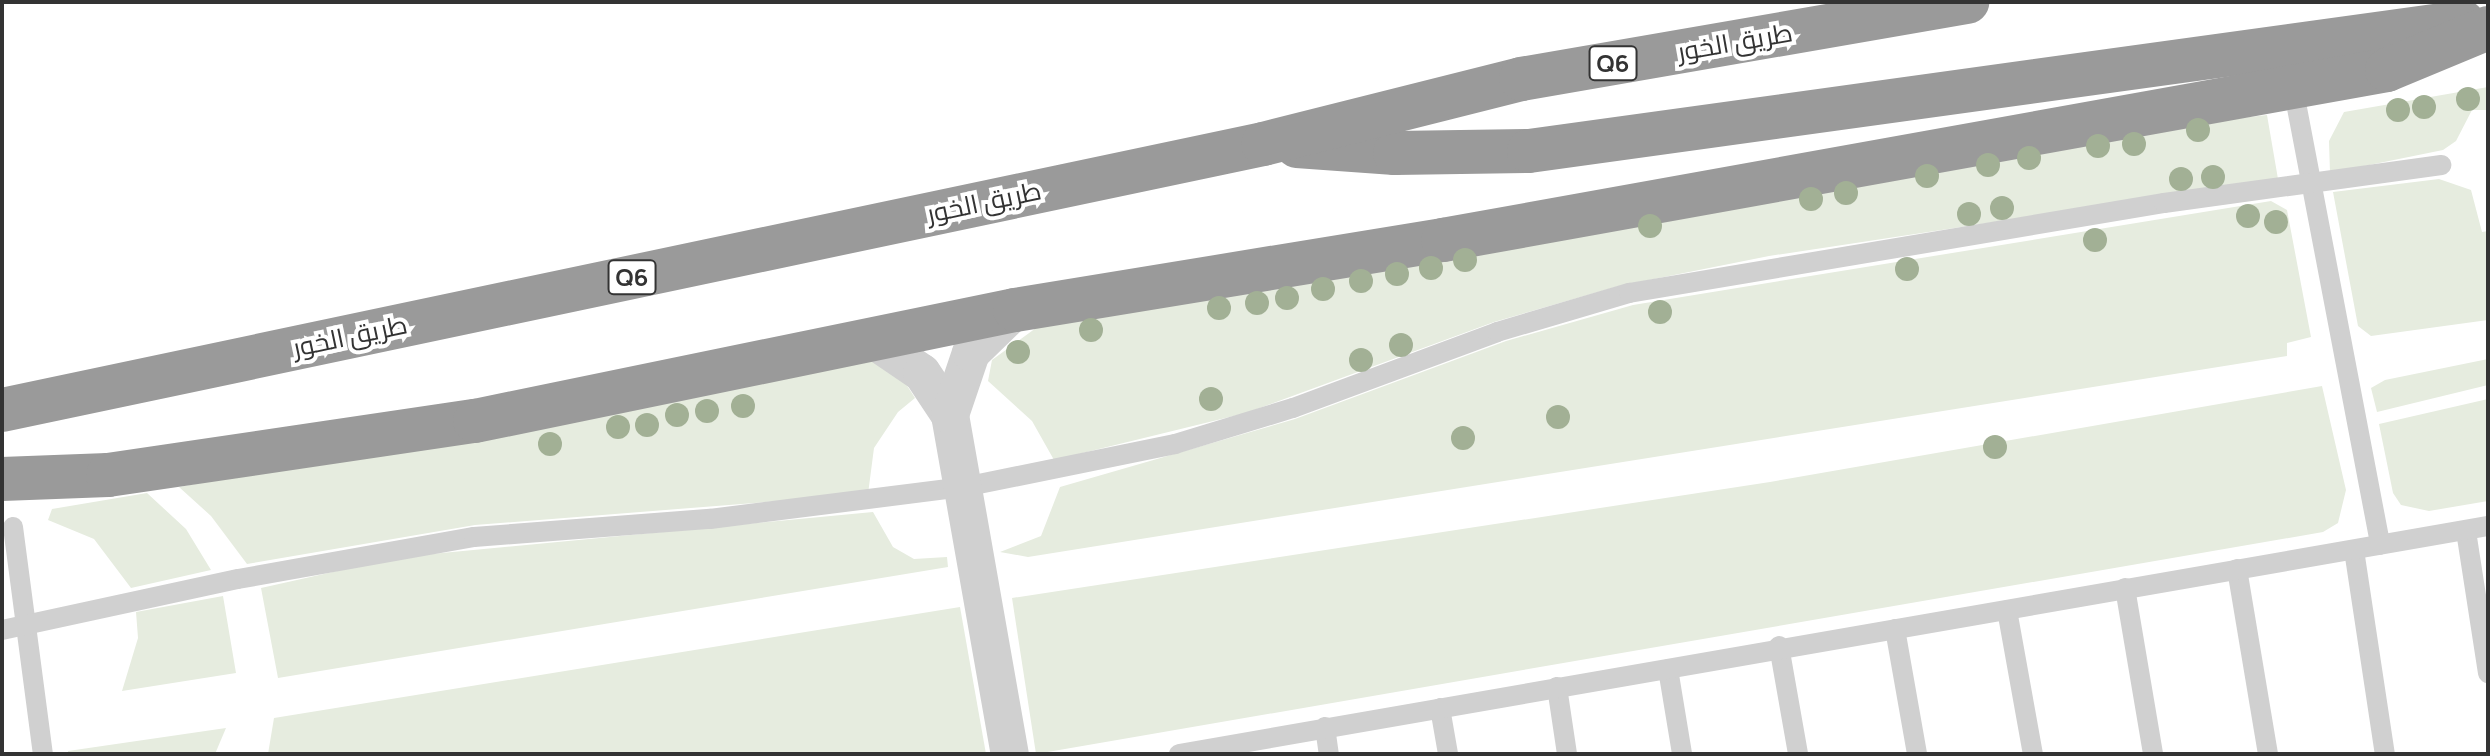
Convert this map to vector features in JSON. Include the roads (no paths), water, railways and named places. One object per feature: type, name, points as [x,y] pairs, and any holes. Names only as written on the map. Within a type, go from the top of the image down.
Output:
[{"type":"highway","name":"طريق الخور","points":[[2,410],[1263,144],[1521,79],[1967,2]]},
{"type":"highway","points":[[1263,144],[1395,153],[1529,151],[2488,19]]},
{"type":"highway","points":[[2,479],[45,481],[108,475],[475,421],[1015,310],[1443,240],[2387,70],[2488,28]]},
{"type":"street","points":[[950,415],[971,353],[1015,310]]},
{"type":"street","points":[[872,339],[922,373],[950,415],[1010,754]]},
{"type":"lane","points":[[2293,87],[2308,185],[2380,545]]},
{"type":"lane","points":[[2,630],[238,579],[443,541],[710,519],[964,487],[1175,444],[1293,408],[1497,332],[1629,293],[2164,203],[2441,165]]},
{"type":"lane","points":[[1179,754],[1211,751],[1325,727],[1668,669],[1779,646],[1895,629],[2488,526]]},
{"type":"lane","points":[[13,527],[43,754]]},
{"type":"lane","points":[[2466,531],[2488,673]]},
{"type":"lane","points":[[2354,550],[2385,754]]},
{"type":"lane","points":[[2237,569],[2268,754]]},
{"type":"lane","points":[[2125,588],[2153,754]]},
{"type":"lane","points":[[2007,610],[2033,754]]},
{"type":"lane","points":[[1895,629],[1917,754]]},
{"type":"lane","points":[[1779,646],[1798,754]]},
{"type":"lane","points":[[1668,669],[1682,754]]},
{"type":"lane","points":[[1557,687],[1567,754]]},
{"type":"lane","points":[[1440,708],[1448,754]]},
{"type":"lane","points":[[1325,727],[1329,754]]}]
